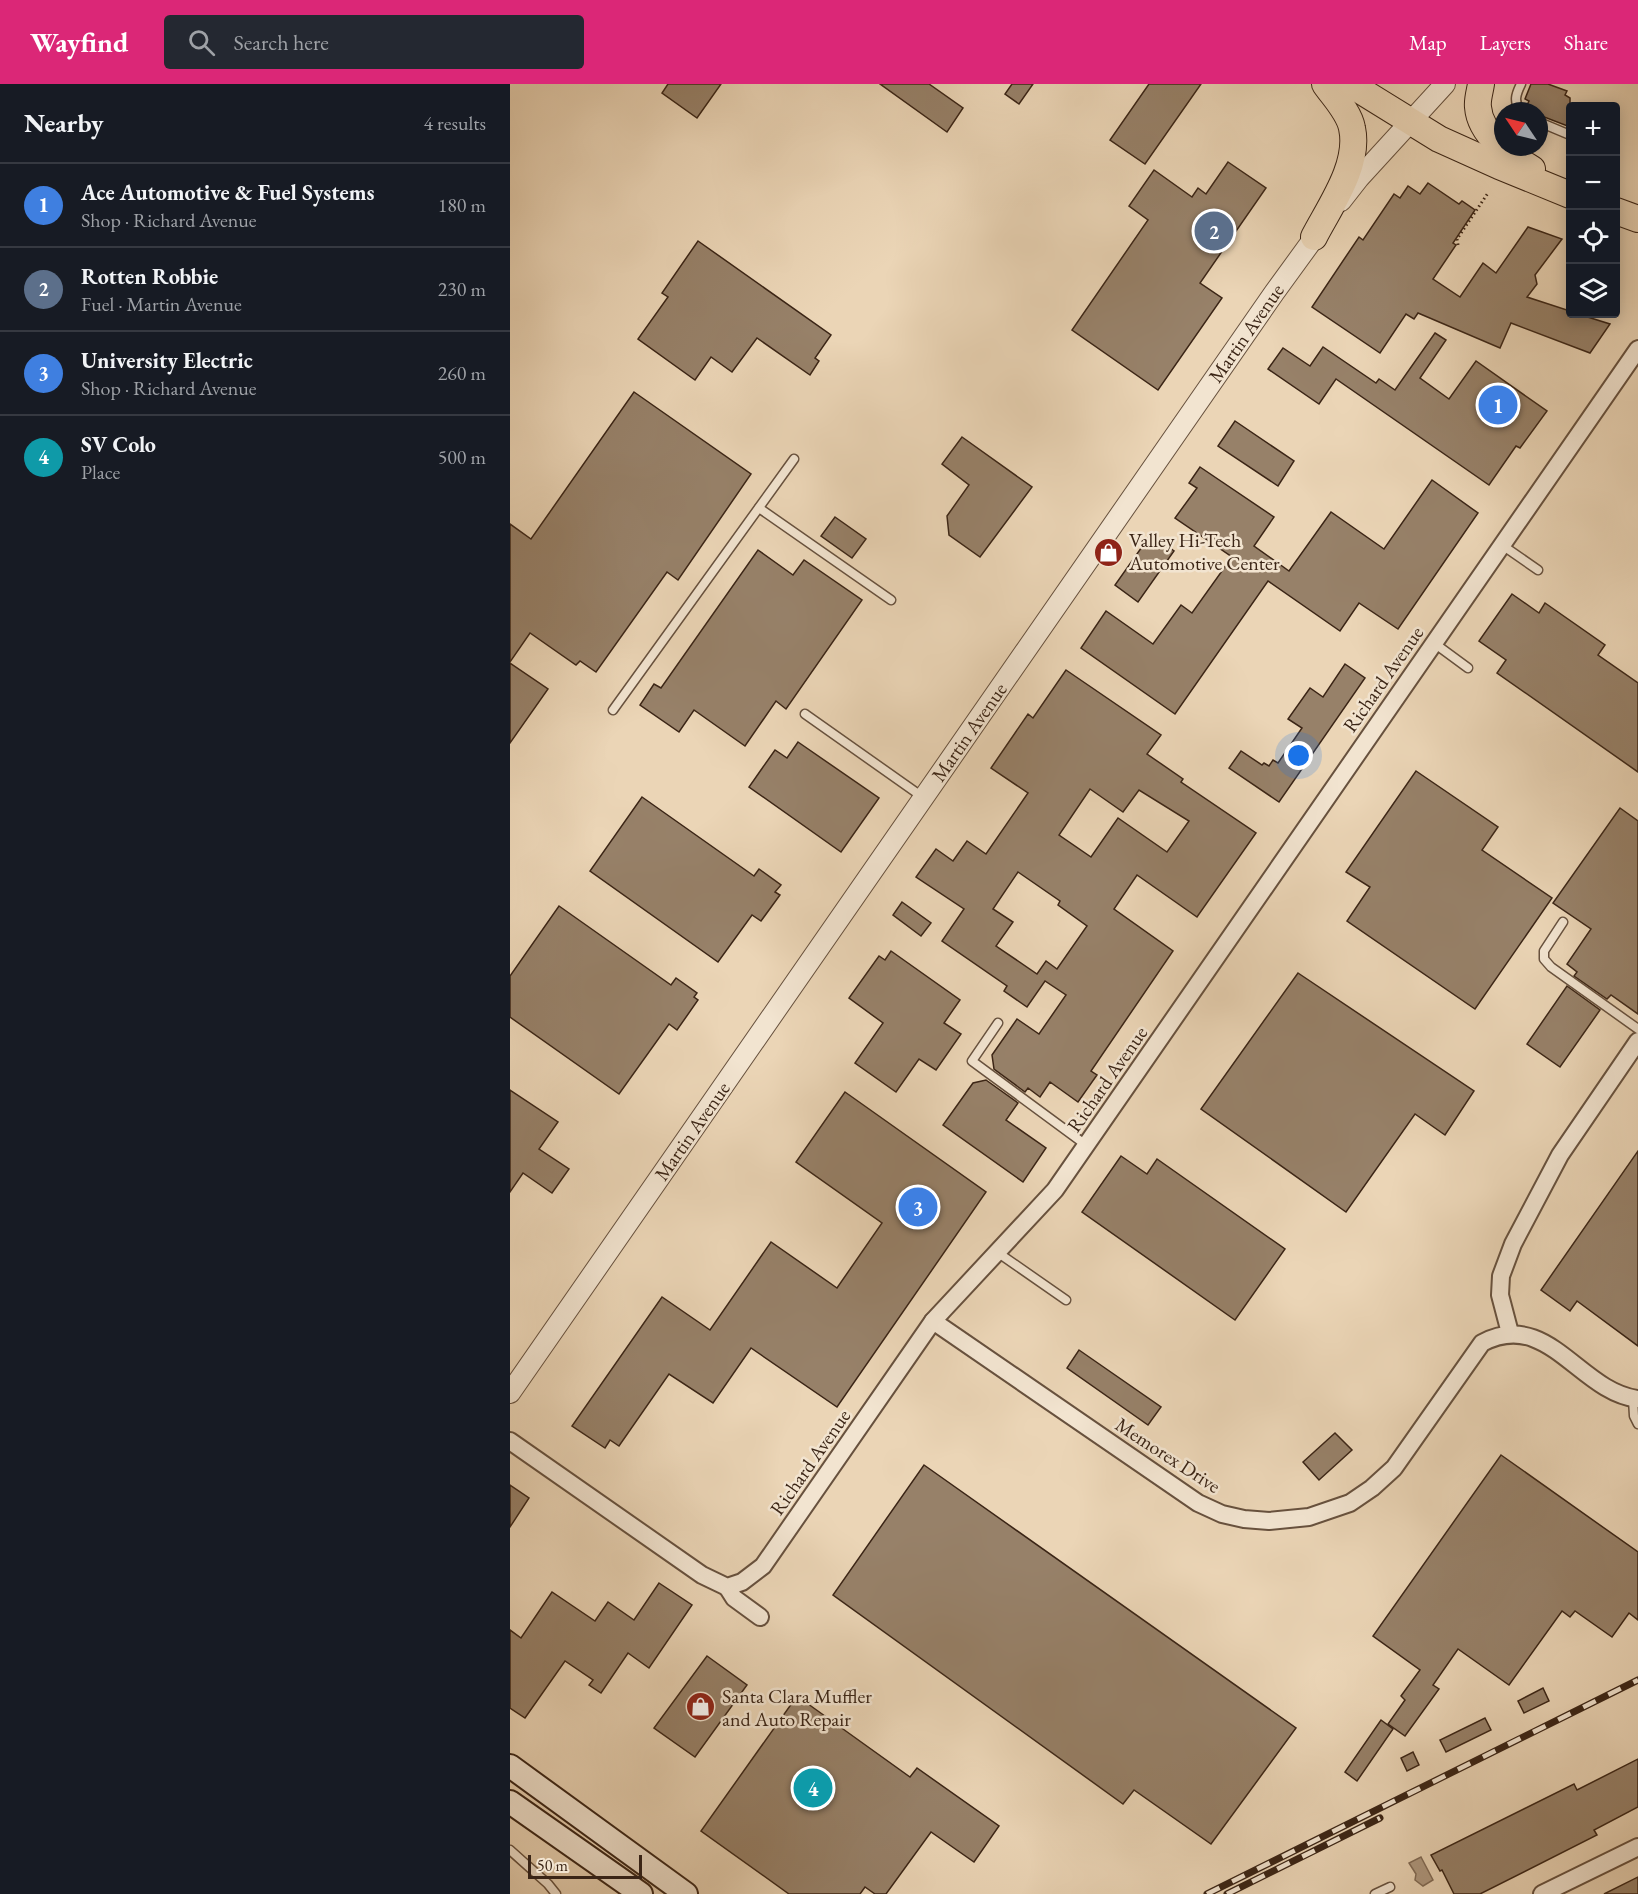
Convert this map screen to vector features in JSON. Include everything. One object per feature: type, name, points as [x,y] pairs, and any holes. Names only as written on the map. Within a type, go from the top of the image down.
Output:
[{"type":"main road","points":[[1314,237],[1345,177],[1353,145],[1352,127],[1347,115],[1325,84]]},
{"type":"main road","points":[[1350,84],[1439,139],[1477,157],[1566,192]]},
{"type":"main road","points":[[1481,84],[1478,108],[1484,125],[1495,140],[1525,164],[1566,191]]},
{"type":"main road","points":[[1620,212],[1638,219]]},
{"type":"main road","points":[[510,1766],[686,1894]]},
{"type":"main road","points":[[510,1802],[641,1894]]},
{"type":"street","name":"Martin Avenue","points":[[510,1393],[1314,237],[1359,178],[1445,84]]},
{"type":"street","name":"Richard Avenue","points":[[727,1587],[742,1582],[763,1566],[933,1321],[1055,1190],[1638,349]]},
{"type":"street","points":[[1636,1399],[1627,1398],[1604,1386],[1538,1339],[1510,1333],[1500,1294],[1501,1276],[1513,1244],[1560,1155],[1638,1041]]},
{"type":"street","name":"Memorex Drive","points":[[933,1321],[1198,1503],[1222,1514],[1269,1521],[1309,1517],[1333,1510],[1350,1503],[1372,1488],[1394,1468],[1482,1343],[1494,1336],[1510,1333]]},
{"type":"street","points":[[510,1441],[702,1575],[727,1587],[734,1598],[760,1617]]},
{"type":"street","points":[[1542,1894],[1638,1847]]},
{"type":"lane","points":[[1516,102],[1516,93],[1521,84]]},
{"type":"lane","points":[[1548,126],[1566,133]]},
{"type":"lane","points":[[613,710],[794,459]]},
{"type":"lane","points":[[759,507],[891,600]]},
{"type":"lane","points":[[1502,545],[1538,570]]},
{"type":"lane","points":[[1434,643],[1468,668]]},
{"type":"lane","points":[[805,714],[924,798]]},
{"type":"lane","points":[[1563,922],[1544,951],[1544,959],[1551,967],[1638,1029]]},
{"type":"lane","points":[[998,1023],[972,1061],[1086,1145]]},
{"type":"lane","points":[[997,1252],[1066,1300]]},
{"type":"lane","points":[[1636,1399],[1634,1416],[1638,1424]]},
{"type":"lane","points":[[510,1850],[556,1894]]},
{"type":"lane","points":[[1375,1894],[1390,1887]]},
{"type":"path","points":[[1458,245],[1457,239],[1488,193]]},
{"type":"shaded area","points":[[1421,1857],[1433,1880],[1423,1886],[1415,1880],[1416,1874],[1409,1863]]},
{"type":"building","points":[[668,84],[721,84],[697,118],[662,93]]},
{"type":"building","points":[[880,84],[929,84],[963,108],[947,132]]},
{"type":"building","points":[[1012,84],[1033,84],[1019,104],[1005,94]]},
{"type":"building","points":[[1149,84],[1201,84],[1145,164],[1110,140]]},
{"type":"building","points":[[1531,84],[1548,84],[1567,91],[1565,95],[1570,98],[1570,102],[1566,102],[1566,125],[1548,118],[1548,102],[1528,102],[1525,99]]},
{"type":"building","points":[[1228,162],[1266,188],[1200,283],[1222,298],[1158,390],[1072,330],[1148,220],[1129,206],[1154,170],[1192,197],[1198,188],[1206,194]]},
{"type":"building","points":[[1428,183],[1459,204],[1462,201],[1475,210],[1453,243],[1456,245],[1433,279],[1460,297],[1483,263],[1496,273],[1528,227],[1562,239],[1535,275],[1537,284],[1527,297],[1566,310],[1566,318],[1591,318],[1610,324],[1590,353],[1511,323],[1500,348],[1418,313],[1414,319],[1406,314],[1380,353],[1312,307],[1359,237],[1363,240],[1394,194],[1400,198],[1408,186],[1420,194]]},
{"type":"building","points":[[698,241],[831,335],[815,358],[819,361],[810,375],[757,338],[732,372],[711,357],[695,380],[638,339],[668,297],[662,293]]},
{"type":"building","points":[[1435,333],[1446,340],[1420,378],[1449,399],[1476,361],[1547,411],[1520,448],[1516,446],[1489,485],[1336,379],[1319,404],[1268,369],[1283,348],[1310,366],[1323,347],[1376,383],[1379,379],[1395,390]]},
{"type":"building","points":[[634,392],[751,474],[678,580],[667,572],[596,672],[580,661],[576,665],[530,633],[510,662],[510,524],[531,539]]},
{"type":"building","points":[[1235,421],[1294,461],[1278,486],[1218,446]]},
{"type":"building","points":[[962,437],[1032,487],[980,557],[949,535],[947,516],[969,485],[942,464]]},
{"type":"building","points":[[1200,467],[1274,517],[1254,546],[1289,571],[1331,512],[1384,549],[1432,480],[1478,513],[1398,629],[1359,603],[1340,631],[1268,581],[1175,714],[1081,648],[1106,611],[1153,644],[1181,605],[1192,613],[1232,557],[1175,518],[1197,488],[1189,483]]},
{"type":"building","points":[[835,517],[866,539],[852,558],[821,536]]},
{"type":"building","points":[[1151,534],[1174,551],[1138,602],[1115,585]]},
{"type":"building","points":[[758,550],[793,575],[804,560],[862,600],[786,709],[776,701],[745,746],[694,710],[679,732],[640,705],[654,684],[661,688]]},
{"type":"building","points":[[1512,594],[1539,613],[1545,603],[1605,645],[1598,655],[1638,683],[1638,772],[1497,673],[1506,660],[1479,641]]},
{"type":"building","points":[[510,663],[548,689],[510,743]]},
{"type":"building","points":[[1345,664],[1365,678],[1279,802],[1229,768],[1241,751],[1262,765],[1264,763],[1269,766],[1273,760],[1278,763],[1302,728],[1288,719],[1310,688],[1323,697]]},
{"type":"building","points":[[1066,670],[1161,735],[1147,754],[1183,779],[1181,782],[1256,833],[1197,917],[1137,875],[1114,909],[1173,951],[1091,1071],[1097,1075],[1078,1102],[1050,1082],[1040,1097],[1028,1088],[1025,1092],[994,1069],[992,1055],[1017,1019],[1039,1034],[1066,995],[1045,981],[1027,1007],[1004,991],[1007,986],[942,941],[964,909],[916,877],[936,849],[953,861],[967,841],[986,854],[1028,793],[991,768],[1028,714],[1033,718]],"holes":[[[1090,789],[1123,812],[1139,790],[1189,821],[1167,852],[1118,818],[1091,857],[1059,835]],[[1018,872],[1060,901],[1058,905],[1087,926],[1057,969],[1046,961],[1037,974],[996,946],[1013,922],[993,909]]]},
{"type":"building","points":[[798,742],[879,798],[841,852],[749,787],[775,750],[787,758]]},
{"type":"building","points":[[1416,771],[1498,827],[1482,850],[1552,898],[1475,1009],[1347,921],[1370,887],[1346,872]]},
{"type":"building","points":[[642,797],[754,876],[759,869],[781,885],[775,892],[780,895],[761,921],[752,915],[718,962],[590,871]]},
{"type":"building","points":[[1620,808],[1638,821],[1638,1014],[1611,995],[1607,999],[1574,976],[1577,972],[1567,964],[1591,929],[1553,903]]},
{"type":"building","points":[[902,902],[931,923],[921,936],[893,915]]},
{"type":"building","points":[[559,906],[671,985],[676,978],[697,993],[694,997],[698,1000],[677,1030],[669,1024],[619,1094],[510,1017],[510,976]]},
{"type":"building","points":[[891,951],[960,1000],[944,1023],[961,1034],[936,1070],[919,1059],[896,1092],[855,1063],[883,1023],[849,998],[879,956],[885,960]]},
{"type":"building","points":[[1298,973],[1474,1091],[1445,1135],[1415,1114],[1346,1212],[1201,1109]]},
{"type":"building","points":[[1567,986],[1600,1010],[1560,1067],[1527,1044]]},
{"type":"building","points":[[986,1080],[1018,1103],[1006,1120],[1046,1148],[1023,1182],[943,1125],[973,1083]]},
{"type":"building","points":[[510,1090],[558,1122],[539,1149],[569,1169],[552,1193],[523,1173],[510,1192]]},
{"type":"building","points":[[845,1092],[986,1192],[837,1407],[751,1348],[713,1403],[669,1374],[619,1446],[610,1440],[605,1448],[572,1426],[662,1297],[710,1330],[771,1242],[837,1288],[882,1223],[796,1162]]},
{"type":"building","points":[[1638,1151],[1638,1346],[1577,1301],[1570,1311],[1541,1290]]},
{"type":"building","points":[[1121,1156],[1147,1174],[1157,1159],[1285,1249],[1235,1320],[1082,1212]]},
{"type":"building","points":[[1079,1350],[1161,1407],[1148,1425],[1067,1368]]},
{"type":"building","points":[[1335,1433],[1352,1450],[1319,1480],[1303,1462]]},
{"type":"building","points":[[1501,1455],[1638,1552],[1638,1620],[1629,1613],[1612,1637],[1575,1611],[1570,1617],[1562,1611],[1509,1685],[1458,1649],[1433,1685],[1439,1689],[1405,1736],[1388,1724],[1405,1700],[1401,1696],[1420,1670],[1373,1636]]},
{"type":"building","points":[[924,1465],[1296,1728],[1211,1844],[1134,1790],[1123,1804],[833,1595]]},
{"type":"building","points":[[510,1485],[529,1498],[510,1527]]},
{"type":"building","points":[[659,1583],[692,1605],[649,1668],[628,1653],[601,1693],[589,1685],[593,1680],[565,1661],[525,1718],[510,1708],[510,1630],[521,1638],[552,1592],[595,1621],[608,1602],[634,1620]]},
{"type":"building","name":"Santa Clara Muffler and Auto Repair","points":[[707,1656],[747,1685],[695,1757],[654,1728]]},
{"type":"building","points":[[1543,1688],[1549,1701],[1524,1713],[1518,1701]]},
{"type":"building","points":[[797,1696],[910,1777],[917,1768],[999,1826],[974,1862],[931,1832],[886,1894],[875,1894],[865,1887],[860,1894],[789,1894],[701,1831]]},
{"type":"building","points":[[1485,1718],[1491,1730],[1446,1752],[1440,1740]]},
{"type":"building","points":[[1381,1720],[1393,1729],[1357,1781],[1345,1772]]},
{"type":"building","points":[[1413,1752],[1419,1765],[1407,1771],[1401,1758]]},
{"type":"building","points":[[1638,1759],[1638,1807],[1594,1830],[1597,1835],[1480,1894],[1454,1894],[1442,1870],[1440,1871],[1431,1855],[1574,1784],[1577,1790]]},
{"type":"building","points":[[1638,1877],[1638,1894],[1604,1894]]},
{"type":"railway","points":[[1207,1894],[1638,1680]]},
{"type":"railway","points":[[1227,1894],[1380,1818]]},
{"type":"place","name":"Rotten Robbie","points":[[1214,231]]},
{"type":"place","name":"Ace Automotive & Fuel Systems","points":[[1498,405]]},
{"type":"place","name":"Valley Hi-Tech Automotive Center","points":[[1108,552]]},
{"type":"place","name":"University Electric","points":[[918,1207]]},
{"type":"place","name":"Santa Clara Muffler and Auto Repair","points":[[701,1707]]},
{"type":"place","name":"SV Colo","points":[[813,1788]]}]
